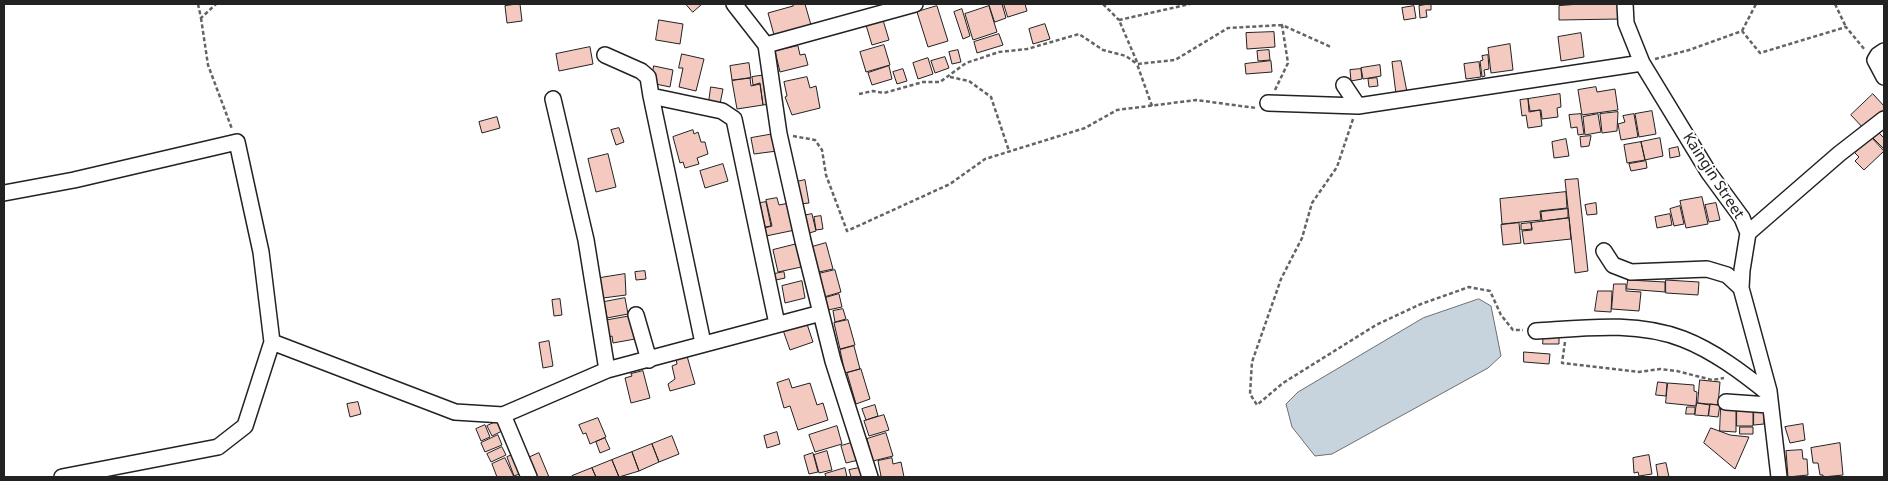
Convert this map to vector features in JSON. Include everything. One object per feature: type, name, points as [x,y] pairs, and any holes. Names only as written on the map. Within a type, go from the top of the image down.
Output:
[{"type":"street","points":[[734,4],[766,45],[780,134],[821,313],[833,361],[870,477]]},
{"type":"street","points":[[766,45],[915,4]]},
{"type":"street","name":"Kaingin Street","points":[[1625,4],[1626,23],[1642,63],[1709,173],[1742,218],[1748,233],[1741,288],[1769,399],[1779,477]]},
{"type":"street","points":[[1880,54],[1884,77]]},
{"type":"street","points":[[605,55],[641,71],[648,77],[703,343]]},
{"type":"street","points":[[1268,103],[1358,106],[1642,63]]},
{"type":"street","points":[[1344,85],[1358,106]]},
{"type":"street","points":[[651,96],[722,111],[734,118],[777,324]]},
{"type":"street","points":[[553,99],[586,240],[607,370]]},
{"type":"street","points":[[1748,233],[1839,154],[1884,119]]},
{"type":"street","points":[[4,193],[65,182],[237,142],[261,252],[272,342],[244,426],[218,447],[62,477]]},
{"type":"street","points":[[1604,251],[1612,265],[1631,272],[1707,270],[1727,274],[1741,288]]},
{"type":"street","points":[[272,342],[455,412],[503,415],[607,370],[821,313]]},
{"type":"street","points":[[636,315],[649,360]]},
{"type":"street","points":[[1536,331],[1609,326],[1652,331],[1681,338],[1745,375],[1769,399]]},
{"type":"street","points":[[1726,402],[1769,399]]},
{"type":"street","points":[[503,415],[529,477]]},
{"type":"path","points":[[198,4],[202,18],[208,65],[237,142]]},
{"type":"path","points":[[202,18],[216,4]]},
{"type":"path","points":[[1102,4],[1119,20],[1152,106]]},
{"type":"path","points":[[1119,20],[1190,4]]},
{"type":"path","points":[[1642,63],[1689,50],[1742,31],[1756,4]]},
{"type":"path","points":[[1835,4],[1846,27],[1864,50],[1880,54]]},
{"type":"path","points":[[780,134],[815,140],[822,150],[826,175],[847,231],[950,184],[984,159],[1085,128],[1117,110],[1196,100],[1258,108],[1268,103],[1288,63],[1282,25]]},
{"type":"path","points":[[859,94],[873,91],[884,93],[923,82],[940,82],[966,63],[991,55],[1028,49],[1079,34],[1103,50],[1126,56],[1137,64],[1175,60],[1228,28],[1282,25],[1331,47]]},
{"type":"path","points":[[1742,31],[1760,53],[1846,27]]},
{"type":"path","points":[[949,77],[969,81],[991,97],[1009,151]]},
{"type":"path","points":[[1358,106],[1337,167],[1312,203],[1302,238],[1281,279],[1252,362],[1250,394],[1257,405],[1283,383],[1376,326],[1421,304],[1469,287],[1490,291],[1501,315],[1513,330],[1536,331]]},
{"type":"path","points":[[1569,328],[1562,362],[1639,372],[1660,369],[1677,371],[1712,380],[1745,375]]},
{"type":"shaded area","points":[[1479,299],[1491,306],[1501,356],[1488,368],[1332,454],[1315,456],[1292,427],[1286,404],[1298,392],[1423,318]]},
{"type":"building","points":[[520,4],[522,21],[507,23],[505,6]]},
{"type":"building","points":[[686,4],[702,4],[693,12]]},
{"type":"building","points":[[793,4],[805,4],[811,25],[774,35],[768,13],[793,6]]},
{"type":"building","points":[[989,4],[1002,4],[1006,18],[995,22]]},
{"type":"building","points":[[1004,4],[1025,4],[1027,11],[1008,17]]},
{"type":"building","points":[[1431,4],[1431,10],[1426,10],[1427,17],[1420,18],[1419,6]]},
{"type":"building","points":[[1620,4],[1620,19],[1559,20],[1559,6]]},
{"type":"building","points":[[937,6],[948,41],[928,47],[917,12]]},
{"type":"building","points":[[989,6],[997,32],[973,40],[965,14]]},
{"type":"building","points":[[1414,6],[1416,18],[1404,20],[1402,8]]},
{"type":"building","points":[[962,9],[970,36],[963,39],[954,12]]},
{"type":"building","points":[[659,20],[683,24],[680,44],[656,40]]},
{"type":"building","points":[[883,20],[889,40],[872,45],[866,25]]},
{"type":"building","points":[[1045,24],[1050,39],[1033,44],[1029,29]]},
{"type":"building","points":[[1274,32],[1275,47],[1247,49],[1246,33]]},
{"type":"building","points":[[1581,33],[1584,57],[1561,61],[1558,37]]},
{"type":"building","points":[[999,34],[1003,45],[977,53],[974,42]]},
{"type":"building","points":[[1510,44],[1513,70],[1491,73],[1488,48]]},
{"type":"building","points":[[884,45],[890,65],[866,72],[860,52]]},
{"type":"building","points":[[798,46],[800,55],[805,54],[808,65],[780,72],[775,51]]},
{"type":"building","points":[[590,47],[593,64],[559,71],[556,54]]},
{"type":"building","points":[[958,50],[961,62],[952,64],[949,52]]},
{"type":"building","points":[[1269,50],[1270,60],[1258,61],[1257,51]]},
{"type":"building","points":[[682,54],[704,59],[696,91],[679,87],[683,68],[679,68]]},
{"type":"building","points":[[1488,55],[1489,69],[1484,70],[1485,76],[1482,77],[1480,61],[1483,60],[1482,56]]},
{"type":"building","points":[[945,57],[949,68],[935,73],[931,61]]},
{"type":"building","points":[[928,58],[933,74],[918,79],[913,63]]},
{"type":"building","points":[[1271,61],[1272,72],[1246,74],[1245,64]]},
{"type":"building","points":[[1401,61],[1407,92],[1396,94],[1392,62]]},
{"type":"building","points":[[1479,62],[1481,77],[1466,79],[1464,64]]},
{"type":"building","points":[[749,63],[751,78],[732,80],[730,66]]},
{"type":"building","points":[[1380,65],[1381,76],[1363,79],[1361,68]]},
{"type":"building","points":[[654,66],[673,70],[670,87],[651,83]]},
{"type":"building","points":[[889,66],[892,79],[872,85],[868,73]]},
{"type":"building","points":[[903,69],[907,81],[897,84],[893,72]]},
{"type":"building","points":[[1361,69],[1362,79],[1351,81],[1350,70]]},
{"type":"building","points":[[766,75],[771,104],[763,105],[760,83],[753,85],[752,77]]},
{"type":"building","points":[[807,77],[810,88],[816,86],[820,108],[792,115],[785,97],[787,96],[784,82]]},
{"type":"building","points":[[750,78],[751,86],[760,84],[763,105],[737,109],[732,81]]},
{"type":"building","points":[[1377,78],[1378,86],[1369,87],[1368,79]]},
{"type":"building","points":[[711,87],[723,89],[720,104],[709,102]]},
{"type":"building","points":[[1596,87],[1597,92],[1615,89],[1618,110],[1582,115],[1578,90]]},
{"type":"building","points":[[1560,94],[1561,107],[1557,108],[1558,117],[1542,119],[1541,110],[1530,111],[1528,99]]},
{"type":"building","points":[[1873,94],[1884,106],[1884,110],[1864,129],[1851,115]]},
{"type":"building","points":[[1528,99],[1529,112],[1540,110],[1542,126],[1528,128],[1526,115],[1522,116],[1520,100]]},
{"type":"building","points":[[1652,111],[1656,134],[1639,137],[1635,114]]},
{"type":"building","points":[[1618,112],[1617,131],[1602,133],[1600,114]]},
{"type":"building","points":[[1581,114],[1584,134],[1578,135],[1577,127],[1571,128],[1569,115]]},
{"type":"building","points":[[1598,114],[1601,132],[1585,135],[1583,117]]},
{"type":"building","points":[[1634,114],[1638,137],[1621,140],[1618,124],[1625,122],[1623,116]]},
{"type":"building","points":[[497,117],[500,128],[482,133],[479,122]]},
{"type":"building","points":[[619,128],[624,142],[616,145],[611,130]]},
{"type":"building","points":[[1874,128],[1884,138],[1884,149],[1871,136]]},
{"type":"building","points":[[693,130],[694,134],[698,132],[701,142],[705,142],[708,154],[697,158],[699,164],[685,168],[683,162],[680,163],[673,137]]},
{"type":"building","points":[[774,134],[777,151],[754,154],[751,138]]},
{"type":"building","points":[[1591,136],[1589,146],[1581,147],[1580,137]]},
{"type":"building","points":[[1871,137],[1884,151],[1864,170],[1855,161],[1859,157],[1855,153]]},
{"type":"building","points":[[1660,138],[1663,156],[1645,160],[1641,142]]},
{"type":"building","points":[[1566,139],[1569,156],[1554,158],[1552,142]]},
{"type":"building","points":[[1641,142],[1645,160],[1627,163],[1624,145]]},
{"type":"building","points":[[1678,147],[1680,156],[1670,158],[1669,149]]},
{"type":"building","points":[[608,154],[616,187],[596,192],[588,159]]},
{"type":"building","points":[[1646,161],[1647,168],[1631,171],[1629,164]]},
{"type":"building","points":[[723,164],[728,181],[705,188],[700,171]]},
{"type":"building","points":[[1578,179],[1588,271],[1575,273],[1565,180]]},
{"type":"building","points":[[805,180],[809,203],[800,204],[796,182]]},
{"type":"building","points":[[1566,192],[1567,208],[1540,211],[1541,220],[1502,224],[1500,199]]},
{"type":"building","points":[[1702,197],[1708,224],[1686,228],[1680,201]]},
{"type":"building","points":[[777,198],[779,205],[789,203],[795,230],[766,236],[764,228],[772,226],[766,200]]},
{"type":"building","points":[[766,202],[771,226],[765,227],[760,203]]},
{"type":"building","points":[[1596,203],[1597,214],[1587,215],[1585,205]]},
{"type":"building","points":[[1716,203],[1720,220],[1709,222],[1705,205]]},
{"type":"building","points":[[1680,206],[1684,224],[1674,226],[1670,209]]},
{"type":"building","points":[[1568,209],[1568,218],[1542,221],[1541,212]]},
{"type":"building","points":[[812,214],[816,231],[806,234],[802,216]]},
{"type":"building","points":[[1670,214],[1672,225],[1657,228],[1655,217]]},
{"type":"building","points":[[821,216],[823,229],[816,230],[814,217]]},
{"type":"building","points":[[1569,218],[1571,239],[1524,244],[1522,231],[1532,230],[1531,223]]},
{"type":"building","points":[[1519,223],[1521,243],[1503,245],[1501,225]]},
{"type":"building","points":[[1531,223],[1532,229],[1521,230],[1521,224]]},
{"type":"building","points":[[801,243],[806,266],[778,272],[773,250]]},
{"type":"building","points":[[826,243],[833,269],[819,272],[812,247]]},
{"type":"building","points":[[835,270],[841,292],[824,297],[818,274]]},
{"type":"building","points":[[645,271],[646,279],[636,280],[635,272]]},
{"type":"building","points":[[784,272],[785,278],[776,280],[774,274]]},
{"type":"building","points":[[625,274],[626,295],[603,298],[600,278]]},
{"type":"building","points":[[1628,280],[1665,282],[1665,292],[1627,289]]},
{"type":"building","points":[[1666,280],[1699,282],[1698,295],[1666,293]]},
{"type":"building","points":[[802,281],[805,298],[785,303],[782,286]]},
{"type":"building","points":[[1614,284],[1626,284],[1626,291],[1641,292],[1639,311],[1612,309]]},
{"type":"building","points":[[1598,291],[1612,291],[1611,312],[1595,311]]},
{"type":"building","points":[[839,294],[842,307],[828,310],[825,298]]},
{"type":"building","points":[[625,298],[628,314],[607,318],[604,302]]},
{"type":"building","points":[[560,299],[562,315],[554,316],[552,300]]},
{"type":"building","points":[[843,309],[846,319],[835,322],[833,311]]},
{"type":"building","points":[[631,316],[635,339],[613,343],[612,336],[606,338],[603,321]]},
{"type":"building","points":[[848,320],[855,345],[840,349],[834,323]]},
{"type":"building","points":[[806,321],[813,342],[790,350],[783,330]]},
{"type":"building","points":[[1544,332],[1559,333],[1559,344],[1543,344]]},
{"type":"building","points":[[549,341],[553,366],[543,368],[539,343]]},
{"type":"building","points":[[854,346],[860,369],[845,373],[840,350]]},
{"type":"building","points":[[1524,352],[1550,354],[1549,364],[1524,362]]},
{"type":"building","points":[[687,356],[695,384],[670,391],[668,384],[675,379],[672,366],[677,364],[676,359]]},
{"type":"building","points":[[861,369],[870,399],[856,404],[847,373]]},
{"type":"building","points":[[643,371],[650,398],[631,403],[625,378],[632,376],[631,374]]},
{"type":"building","points":[[789,379],[792,388],[810,383],[817,405],[823,403],[828,420],[798,430],[790,406],[784,408],[777,383]]},
{"type":"building","points":[[1700,380],[1720,382],[1718,405],[1698,403]]},
{"type":"building","points":[[1658,382],[1667,383],[1666,396],[1656,395]]},
{"type":"building","points":[[1668,383],[1694,385],[1694,391],[1697,392],[1696,406],[1666,403]]},
{"type":"building","points":[[358,402],[361,414],[350,417],[347,404]]},
{"type":"building","points":[[1697,403],[1710,405],[1708,416],[1695,415]]},
{"type":"building","points":[[1710,404],[1720,405],[1718,417],[1709,416]]},
{"type":"building","points":[[875,405],[878,416],[866,420],[862,409]]},
{"type":"building","points":[[1687,407],[1695,407],[1695,414],[1686,414]]},
{"type":"building","points":[[1721,407],[1736,408],[1736,432],[1720,431]]},
{"type":"building","points":[[1737,407],[1753,407],[1753,426],[1737,426]]},
{"type":"building","points":[[1754,409],[1764,409],[1764,424],[1754,425]]},
{"type":"building","points":[[884,415],[889,430],[869,436],[864,421]]},
{"type":"building","points":[[598,418],[606,437],[590,444],[586,433],[583,434],[579,425]]},
{"type":"building","points":[[498,421],[502,431],[492,436],[487,426]]},
{"type":"building","points":[[1803,424],[1805,440],[1790,443],[1785,427]]},
{"type":"building","points":[[485,425],[490,437],[481,441],[476,429]]},
{"type":"building","points":[[837,426],[842,444],[815,452],[809,435]]},
{"type":"building","points":[[1740,427],[1753,427],[1753,434],[1740,434]]},
{"type":"building","points":[[1711,428],[1730,435],[1749,437],[1735,469],[1704,443]]},
{"type":"building","points":[[777,432],[780,444],[767,448],[764,436]]},
{"type":"building","points":[[886,433],[893,456],[873,461],[867,439]]},
{"type":"building","points":[[498,435],[502,445],[485,452],[481,443]]},
{"type":"building","points":[[672,436],[679,454],[659,462],[652,444]]},
{"type":"building","points":[[605,438],[610,449],[600,453],[596,442]]},
{"type":"building","points":[[858,441],[863,459],[846,463],[841,446]]},
{"type":"building","points":[[1840,443],[1843,475],[1823,477],[1823,475],[1820,475],[1818,463],[1813,463],[1811,448]]},
{"type":"building","points":[[652,444],[659,462],[639,471],[632,452]]},
{"type":"building","points":[[502,447],[506,455],[491,462],[487,454]]},
{"type":"building","points":[[1802,450],[1803,459],[1807,459],[1808,475],[1788,477],[1786,451]]},
{"type":"building","points":[[827,451],[832,470],[819,473],[814,455]]},
{"type":"building","points":[[632,452],[639,471],[619,477],[612,460]]},
{"type":"building","points":[[539,453],[549,477],[536,477],[528,458]]},
{"type":"building","points":[[813,453],[818,472],[809,474],[804,456]]},
{"type":"building","points":[[515,454],[522,473],[514,476],[507,457]]},
{"type":"building","points":[[1649,455],[1652,474],[1639,476],[1638,472],[1634,473],[1633,458]]},
{"type":"building","points":[[505,458],[514,477],[497,477],[492,464]]},
{"type":"building","points":[[892,458],[893,464],[901,462],[904,477],[877,477],[881,476],[878,461]]},
{"type":"building","points":[[612,460],[619,477],[596,477],[592,468]]},
{"type":"building","points":[[1666,463],[1669,477],[1658,477],[1656,465]]},
{"type":"building","points":[[864,467],[866,477],[851,477],[849,470]]},
{"type":"building","points":[[592,468],[596,477],[572,477],[572,476]]},
{"type":"building","points":[[845,468],[847,477],[826,477],[825,474]]}]
